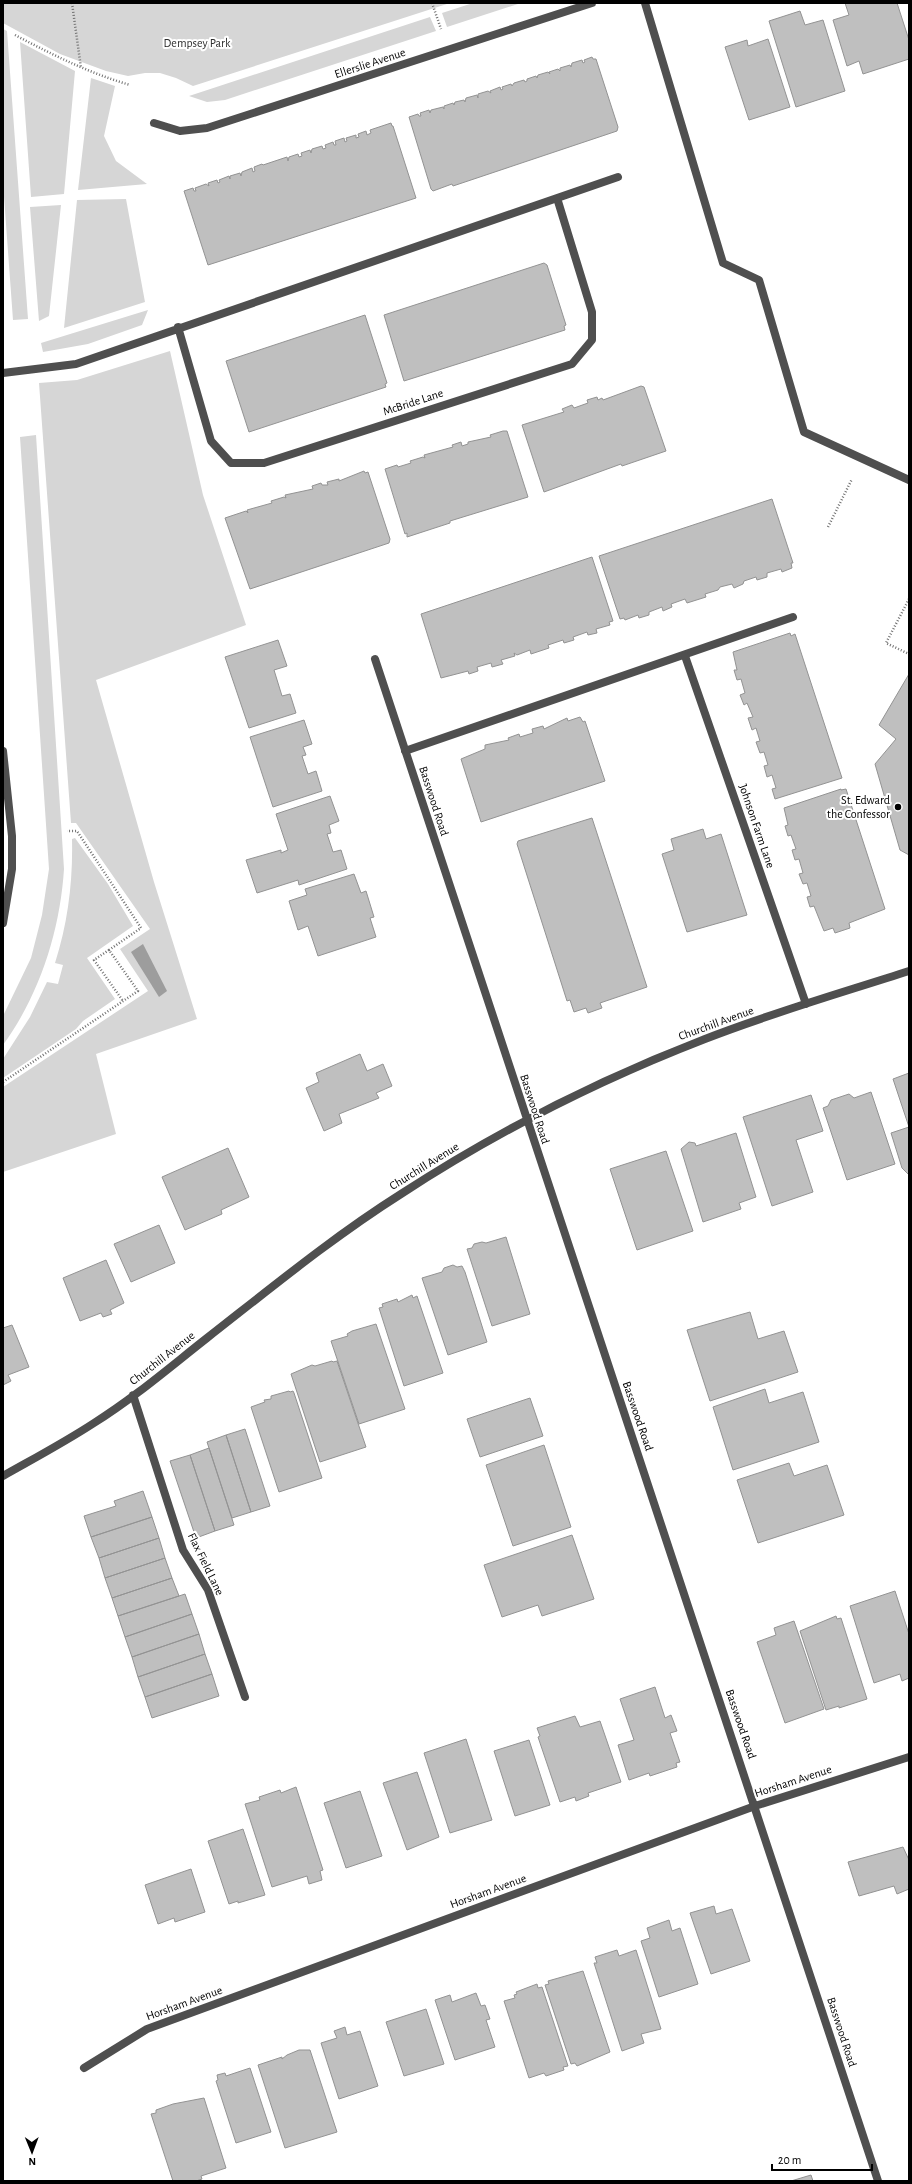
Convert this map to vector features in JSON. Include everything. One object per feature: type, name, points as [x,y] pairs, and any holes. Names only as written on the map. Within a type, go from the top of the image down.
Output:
[{"type":"street","name":"Ellerslie Avenue","points":[[154,123],[180,131],[207,128],[592,3]]},
{"type":"street","points":[[645,3],[723,263],[759,280],[804,432],[909,480]]},
{"type":"street","points":[[3,373],[76,364],[178,327],[618,176]]},
{"type":"street","name":"McBride Lane","points":[[178,327],[211,441],[231,463],[264,463],[572,364],[592,340],[592,312],[557,198]]},
{"type":"street","points":[[405,751],[685,656],[793,617]]},
{"type":"street","name":"Johnson Farm Lane","points":[[685,656],[806,1004]]},
{"type":"street","name":"Basswood Road","points":[[375,659],[525,1121],[755,1806],[878,2181]]},
{"type":"street","points":[[3,751],[12,836],[12,869],[3,923]]},
{"type":"street","name":"Churchill Avenue","points":[[3,1476],[94,1423],[133,1396],[358,1223],[445,1166],[525,1121],[572,1096],[707,1038],[909,971]]},
{"type":"street","name":"Flax Field Lane","points":[[133,1396],[183,1550],[208,1590],[245,1697]]},
{"type":"street","name":"Horsham Avenue","points":[[84,2068],[147,2029],[755,1806],[909,1757]]},
{"type":"path","points":[[72,3],[81,68]]},
{"type":"path","points":[[432,3],[449,50]]},
{"type":"path","points":[[15,35],[63,61],[130,85]]},
{"type":"path","points":[[828,527],[862,459]]},
{"type":"path","points":[[909,599],[886,642],[909,654]]},
{"type":"path","points":[[67,831],[77,831],[141,928],[94,960],[123,1001]]},
{"type":"path","points":[[3,1082],[138,991],[109,950]]},
{"type":"green space","name":"Dempsey Park","points":[[3,3],[450,3],[193,86],[176,78],[160,73],[145,73],[128,76],[106,71],[60,54],[3,23]]},
{"type":"green space","points":[[473,3],[521,3],[447,27],[442,13]]},
{"type":"green space","points":[[430,17],[436,31],[225,100],[207,102],[189,96]]},
{"type":"green space","points":[[3,29],[7,31],[28,319],[13,320],[3,183]]},
{"type":"green space","points":[[20,42],[75,71],[64,194],[31,197]]},
{"type":"green space","points":[[91,78],[115,86],[104,136],[116,161],[147,184],[78,190]]},
{"type":"green space","points":[[126,199],[145,302],[64,328],[77,200]]},
{"type":"green space","points":[[61,205],[49,316],[39,321],[30,207]]},
{"type":"green space","points":[[148,310],[142,325],[88,344],[43,352],[41,343]]},
{"type":"green space","points":[[170,351],[203,495],[246,625],[96,680],[154,882],[197,1019],[96,1054],[116,1134],[3,1172],[3,1087],[148,991],[120,949],[150,929],[76,823],[71,823],[39,383],[77,380]]},
{"type":"green space","points":[[36,435],[64,869],[58,915],[46,961],[28,1005],[3,1045],[3,1016],[31,958],[42,915],[49,869],[20,437]]},
{"type":"green space","points":[[75,838],[108,884],[133,926],[87,958],[115,999],[83,1021],[76,1029],[3,1078],[3,1059],[30,1017],[47,982],[58,984],[63,965],[55,963],[60,948],[69,902],[72,870],[72,839]]},
{"type":"shaded area","points":[[143,944],[167,991],[159,997],[131,952]]},
{"type":"building","points":[[845,3],[897,3],[909,40],[909,59],[863,74],[859,61],[847,66],[833,20],[849,15]]},
{"type":"building","points":[[800,11],[805,25],[823,20],[845,91],[796,107],[769,21]]},
{"type":"building","points":[[768,39],[790,107],[749,120],[725,47],[747,40],[748,46]]},
{"type":"building","points":[[592,57],[593,59],[596,59],[618,127],[617,131],[453,186],[452,184],[433,191],[431,189],[409,117],[418,114],[421,116],[420,113],[429,110],[430,113],[431,110],[443,107],[444,109],[444,106],[453,103],[454,105],[455,102],[464,100],[465,102],[466,98],[477,95],[478,98],[478,94],[488,91],[491,93],[490,91],[500,87],[501,90],[503,89],[502,87],[511,84],[512,86],[514,83],[524,80],[525,82],[527,79],[536,76],[537,78],[538,75],[548,72],[550,74],[549,72],[558,69],[560,71],[560,68],[570,65],[571,67],[572,63],[582,60],[583,63],[585,62],[584,60]]},
{"type":"building","points":[[391,123],[416,198],[208,265],[184,191],[193,188],[194,191],[196,191],[195,188],[206,184],[209,186],[208,183],[217,180],[218,183],[220,182],[219,180],[229,176],[230,179],[230,176],[240,173],[241,176],[242,172],[252,168],[253,172],[255,171],[254,167],[262,164],[263,165],[287,157],[288,161],[289,157],[298,154],[299,157],[302,156],[301,153],[310,150],[311,153],[312,149],[322,146],[323,149],[326,148],[325,145],[333,142],[334,145],[336,145],[335,141],[344,138],[345,142],[347,141],[346,138],[356,135],[356,138],[359,137],[358,134],[366,131],[367,135],[371,133],[370,130]]},
{"type":"building","points":[[544,263],[547,265],[566,325],[564,326],[565,330],[404,381],[384,315]]},
{"type":"building","points":[[365,315],[387,383],[385,384],[386,387],[249,432],[226,361]]},
{"type":"building","points":[[641,386],[644,387],[666,451],[622,466],[621,464],[544,492],[522,425],[564,412],[562,409],[572,405],[574,408],[588,403],[587,400],[597,397],[598,400],[602,398],[603,400]]},
{"type":"building","points":[[507,431],[528,497],[450,521],[450,523],[407,537],[407,533],[405,534],[385,469],[411,463],[410,461],[423,457],[425,458],[424,455],[453,447],[452,445],[461,442],[462,446],[468,444],[468,442],[491,437],[490,435]]},
{"type":"building","points":[[364,471],[365,473],[368,472],[390,539],[389,543],[250,589],[225,518],[246,511],[248,513],[247,510],[272,503],[271,501],[284,497],[286,498],[285,495],[313,489],[312,486],[321,483],[322,485],[328,485],[327,482],[339,479],[339,481]]},
{"type":"building","points":[[772,499],[793,563],[791,563],[792,568],[782,572],[781,569],[767,573],[767,577],[757,580],[756,577],[744,581],[743,584],[734,588],[732,584],[720,587],[718,590],[705,594],[706,597],[687,603],[685,599],[671,604],[672,607],[663,611],[662,607],[649,612],[649,615],[639,618],[638,615],[625,620],[624,618],[620,619],[599,556]]},
{"type":"building","points":[[592,557],[613,621],[609,622],[610,625],[596,629],[597,633],[588,635],[587,632],[573,637],[574,640],[564,643],[563,640],[548,645],[549,648],[531,654],[530,650],[517,655],[514,653],[515,656],[501,660],[503,664],[492,667],[491,663],[477,667],[478,671],[469,674],[468,671],[441,678],[421,614]]},
{"type":"building","points":[[790,633],[791,636],[795,634],[842,778],[775,799],[772,789],[776,788],[772,775],[767,777],[764,766],[768,765],[764,752],[760,753],[756,742],[760,741],[756,728],[752,730],[748,718],[753,717],[747,703],[744,705],[740,695],[745,693],[741,679],[737,680],[734,670],[737,670],[733,652]]},
{"type":"building","points":[[278,640],[287,666],[274,670],[282,696],[290,694],[296,713],[249,728],[225,657]]},
{"type":"building","name":"St. Edward the Confessor","points":[[909,674],[909,855],[900,850],[875,764],[896,739],[879,725]]},
{"type":"building","points":[[580,717],[583,722],[585,721],[605,781],[481,822],[461,759],[485,749],[485,745],[509,740],[508,738],[519,734],[520,737],[533,733],[532,729],[543,726],[544,729],[567,718],[568,721]]},
{"type":"building","points":[[304,720],[312,744],[303,747],[306,755],[302,756],[308,774],[316,771],[322,791],[273,807],[250,737]]},
{"type":"building","points":[[841,789],[846,789],[885,909],[849,923],[850,928],[835,933],[833,928],[824,931],[814,906],[810,907],[807,897],[811,896],[807,883],[803,884],[799,874],[803,873],[799,859],[795,860],[792,850],[796,849],[791,835],[788,836],[785,826],[788,825],[784,808]]},
{"type":"building","points":[[330,796],[339,821],[329,825],[331,833],[327,834],[333,852],[341,850],[347,869],[299,885],[298,880],[257,893],[246,860],[281,850],[281,853],[288,850],[276,814]]},
{"type":"building","points":[[592,818],[647,987],[600,1003],[602,1008],[588,1013],[586,1008],[574,1012],[570,1000],[567,1001],[517,844],[518,841]]},
{"type":"building","points":[[703,829],[706,839],[721,834],[747,915],[687,932],[662,854],[674,850],[671,839]]},
{"type":"building","points":[[354,874],[361,893],[366,891],[374,917],[370,918],[376,937],[318,956],[308,926],[298,930],[289,901],[307,895],[305,889]]},
{"type":"building","points":[[360,1054],[367,1071],[383,1064],[392,1086],[376,1093],[379,1098],[339,1114],[342,1123],[324,1131],[306,1088],[319,1082],[316,1073]]},
{"type":"building","points":[[909,1073],[909,1127],[893,1079]]},
{"type":"building","points":[[871,1092],[895,1164],[847,1180],[823,1108],[828,1106],[831,1100],[849,1094],[854,1098]]},
{"type":"building","points":[[811,1095],[823,1131],[796,1140],[813,1192],[772,1206],[743,1117]]},
{"type":"building","points":[[909,1127],[908,1174],[902,1168],[891,1133]]},
{"type":"building","points":[[736,1133],[756,1197],[739,1203],[741,1209],[703,1222],[681,1149],[689,1142],[695,1143],[696,1146]]},
{"type":"building","points":[[228,1148],[249,1197],[221,1210],[222,1214],[185,1230],[162,1177]]},
{"type":"building","points":[[666,1151],[693,1231],[637,1250],[610,1169]]},
{"type":"building","points":[[159,1225],[175,1263],[131,1282],[114,1244]]},
{"type":"building","points":[[506,1237],[530,1314],[492,1326],[467,1249],[472,1248],[474,1244],[482,1242],[486,1243]]},
{"type":"building","points":[[106,1260],[124,1303],[110,1310],[112,1314],[103,1317],[101,1313],[80,1321],[63,1278]]},
{"type":"building","points":[[453,1265],[457,1267],[462,1266],[465,1272],[487,1342],[448,1355],[422,1278],[442,1272],[444,1268]]},
{"type":"building","points":[[412,1295],[413,1298],[417,1296],[443,1373],[404,1386],[379,1308],[383,1307],[382,1304],[397,1299],[398,1302]]},
{"type":"building","points":[[750,1312],[758,1339],[784,1331],[798,1372],[710,1401],[687,1330]]},
{"type":"building","points":[[376,1324],[405,1409],[359,1424],[331,1341],[348,1336],[347,1334],[352,1331]]},
{"type":"building","points":[[12,1325],[29,1367],[8,1375],[11,1381],[3,1385],[3,1328]]},
{"type":"building","points":[[337,1361],[366,1447],[320,1462],[291,1374],[312,1365],[315,1366]]},
{"type":"building","points":[[765,1389],[769,1403],[803,1392],[819,1442],[733,1470],[713,1407]]},
{"type":"building","points":[[293,1391],[294,1393],[322,1478],[279,1492],[251,1407],[265,1402],[264,1400],[271,1399],[271,1396]]},
{"type":"building","points":[[530,1398],[543,1436],[480,1457],[467,1419]]},
{"type":"building","points":[[245,1429],[270,1506],[251,1512],[226,1435]]},
{"type":"building","points":[[226,1435],[251,1512],[232,1518],[207,1442]]},
{"type":"building","points":[[544,1445],[571,1527],[513,1546],[486,1465]]},
{"type":"building","points":[[209,1448],[234,1525],[215,1531],[190,1455]]},
{"type":"building","points":[[190,1455],[215,1531],[196,1538],[170,1461]]},
{"type":"building","points":[[789,1463],[794,1476],[827,1465],[844,1515],[758,1543],[737,1480]]},
{"type":"building","points":[[143,1491],[152,1517],[91,1537],[84,1516],[116,1506],[114,1501]]},
{"type":"building","points":[[152,1517],[159,1538],[99,1558],[91,1537]]},
{"type":"building","points":[[572,1535],[594,1599],[542,1616],[538,1605],[502,1617],[484,1565]]},
{"type":"building","points":[[159,1538],[165,1558],[105,1578],[99,1558]]},
{"type":"building","points":[[165,1558],[172,1578],[112,1598],[105,1578]]},
{"type":"building","points":[[172,1578],[179,1596],[118,1616],[112,1598]]},
{"type":"building","points":[[895,1591],[909,1634],[909,1678],[902,1681],[900,1674],[874,1683],[850,1606]]},
{"type":"building","points":[[185,1594],[192,1614],[125,1637],[118,1616]]},
{"type":"building","points":[[192,1614],[199,1634],[132,1657],[125,1637]]},
{"type":"building","points":[[836,1616],[837,1619],[841,1618],[867,1699],[839,1708],[839,1706],[826,1710],[800,1631]]},
{"type":"building","points":[[794,1621],[824,1709],[785,1723],[757,1642],[776,1635],[774,1628]]},
{"type":"building","points":[[199,1634],[205,1654],[138,1677],[132,1657]]},
{"type":"building","points":[[205,1654],[212,1674],[145,1697],[138,1677]]},
{"type":"building","points":[[212,1674],[219,1696],[152,1718],[145,1697]]},
{"type":"building","points":[[655,1687],[665,1718],[671,1715],[677,1731],[670,1733],[680,1762],[676,1763],[677,1767],[650,1776],[649,1773],[629,1780],[618,1745],[634,1740],[620,1699]]},
{"type":"building","points":[[575,1716],[580,1727],[600,1721],[621,1782],[588,1793],[589,1796],[576,1801],[575,1797],[560,1802],[538,1737],[540,1736],[537,1728]]},
{"type":"building","points":[[466,1739],[492,1820],[450,1833],[424,1753]]},
{"type":"building","points":[[529,1740],[550,1805],[515,1816],[494,1751]]},
{"type":"building","points":[[417,1772],[439,1837],[407,1850],[383,1783]]},
{"type":"building","points":[[296,1787],[323,1870],[320,1871],[322,1880],[309,1884],[307,1876],[272,1887],[245,1804],[260,1800],[259,1797],[280,1790],[281,1793]]},
{"type":"building","points":[[360,1791],[382,1856],[346,1868],[324,1803]]},
{"type":"building","points":[[243,1829],[265,1895],[238,1903],[238,1901],[229,1904],[208,1841]]},
{"type":"building","points":[[903,1847],[909,1860],[909,1889],[897,1894],[894,1886],[859,1896],[848,1862]]},
{"type":"building","points":[[191,1869],[205,1912],[175,1922],[174,1918],[158,1924],[145,1885]]},
{"type":"building","points":[[714,1906],[716,1914],[732,1909],[750,1961],[711,1974],[690,1913]]},
{"type":"building","points":[[669,1920],[672,1931],[680,1928],[698,1984],[659,1997],[641,1941],[650,1938],[647,1928]]},
{"type":"building","points":[[617,1950],[619,1956],[636,1950],[661,2029],[641,2034],[644,2043],[622,2051],[594,1963],[597,1963],[595,1957]]},
{"type":"building","points":[[583,1971],[610,2052],[577,2066],[575,2063],[571,2064],[545,1985],[549,1984],[548,1981]]},
{"type":"building","points":[[537,1984],[538,1988],[542,1987],[568,2066],[563,2067],[564,2070],[546,2076],[544,2073],[529,2078],[504,2001],[515,1998],[514,1995],[517,1994],[516,1992]]},
{"type":"building","points":[[476,1993],[481,2006],[485,2005],[490,2019],[486,2020],[495,2047],[455,2060],[435,2000],[450,1995],[452,2002]]},
{"type":"building","points":[[426,2009],[444,2064],[404,2076],[386,2022]]},
{"type":"building","points":[[345,2027],[347,2035],[360,2031],[378,2086],[339,2099],[321,2043],[337,2038],[334,2031]]},
{"type":"building","points":[[299,2050],[310,2050],[337,2132],[285,2148],[258,2065],[282,2057],[282,2059]]},
{"type":"building","points":[[250,2068],[271,2132],[236,2143],[216,2081],[218,2080],[217,2075],[225,2073],[226,2076]]},
{"type":"building","points":[[204,2098],[226,2168],[201,2176],[202,2179],[196,2181],[173,2181],[151,2114],[156,2113],[156,2110],[173,2104]]},
{"type":"building","points":[[811,2175],[813,2181],[791,2181]]},
{"type":"place","name":"St. Edward the Confessor","points":[[898,807]]}]
